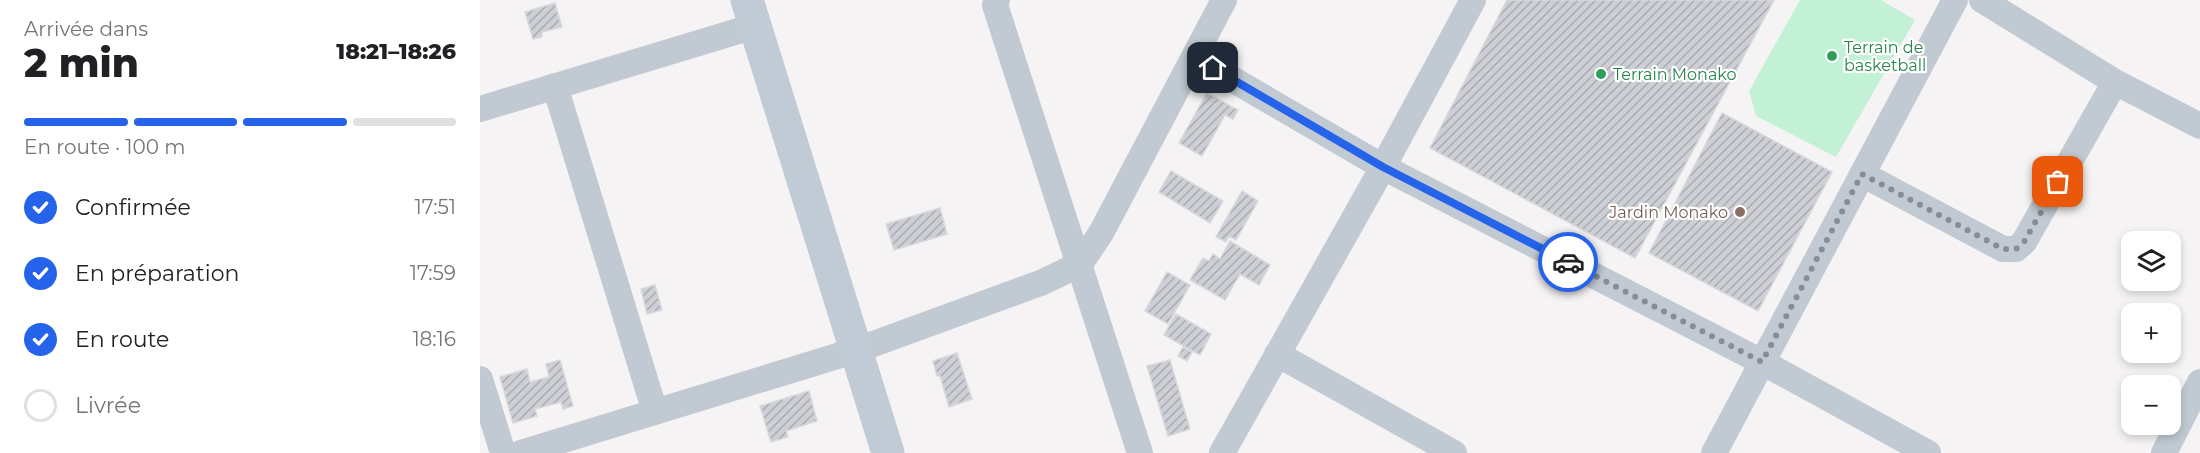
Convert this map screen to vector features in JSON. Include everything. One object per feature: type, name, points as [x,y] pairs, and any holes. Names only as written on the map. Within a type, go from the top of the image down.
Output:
[{"type":"street","points":[[520,453],[857,350],[1043,282],[1080,264],[1101,233],[1224,0]]},
{"type":"street","points":[[1222,453],[1383,167],[1473,0]]},
{"type":"street","points":[[1714,453],[1955,0]]},
{"type":"street","points":[[1982,0],[2115,82],[2200,126]]},
{"type":"street","points":[[995,2],[1140,453]]},
{"type":"street","points":[[480,109],[555,86],[751,13],[888,453]]},
{"type":"street","points":[[1194,57],[1383,167],[1762,362],[1928,453]]},
{"type":"street","points":[[1862,174],[2003,249],[2016,249],[2024,242],[2115,82]]},
{"type":"street","points":[[555,86],[655,412]]},
{"type":"street","points":[[1277,354],[1454,453]]},
{"type":"street","points":[[480,379],[503,453]]},
{"type":"street","points":[[2164,453],[2197,395]]},
{"type":"green space","name":"Terrain de basketball","points":[[1800,0],[1881,0],[1915,20],[1836,157],[1756,116],[1749,91]]},
{"type":"building","name":"Terrain Monako","points":[[1507,0],[1774,0],[1635,258],[1430,148]]},
{"type":"building","points":[[555,3],[562,27],[542,32],[542,37],[533,39],[525,12]]},
{"type":"building","points":[[1207,93],[1238,110],[1233,119],[1225,115],[1202,156],[1179,143]]},
{"type":"building","name":"Jardin Monako","points":[[1722,113],[1832,172],[1758,311],[1649,253]]},
{"type":"building","points":[[1171,171],[1223,201],[1210,223],[1159,192]]},
{"type":"building","points":[[1242,191],[1258,201],[1236,240],[1229,236],[1226,242],[1216,237]]},
{"type":"building","points":[[940,208],[947,234],[894,250],[886,224]]},
{"type":"building","points":[[1230,241],[1270,265],[1259,285],[1240,274],[1225,300],[1190,280],[1203,258],[1209,261],[1213,254],[1220,259]]},
{"type":"building","points":[[1167,272],[1190,285],[1168,324],[1145,311]]},
{"type":"building","points":[[655,285],[662,310],[647,314],[641,289]]},
{"type":"building","points":[[1176,314],[1211,334],[1200,355],[1164,335]]},
{"type":"building","points":[[1183,347],[1192,352],[1187,361],[1178,356]]},
{"type":"building","points":[[957,353],[972,399],[949,407],[933,361]]},
{"type":"building","points":[[560,360],[573,406],[563,409],[561,402],[535,409],[537,416],[513,423],[500,377],[527,369],[530,382],[549,377],[546,364]]},
{"type":"building","points":[[1170,360],[1190,429],[1168,436],[1147,366]]},
{"type":"building","points":[[809,391],[817,421],[786,431],[788,437],[771,442],[760,406]]},
{"type":"way so far","points":[[1568,262],[1762,362],[1862,174],[2003,249],[2016,249],[2024,242],[2058,182]]},
{"type":"place","name":"Terrain de basketball","points":[[1832,56]]},
{"type":"place","name":"Terrain Monako","points":[[1601,74]]},
{"type":"place","name":"Jardin Monako","points":[[1740,212]]},
{"type":"route","points":[[1213,68],[1383,167],[1568,262]]}]
